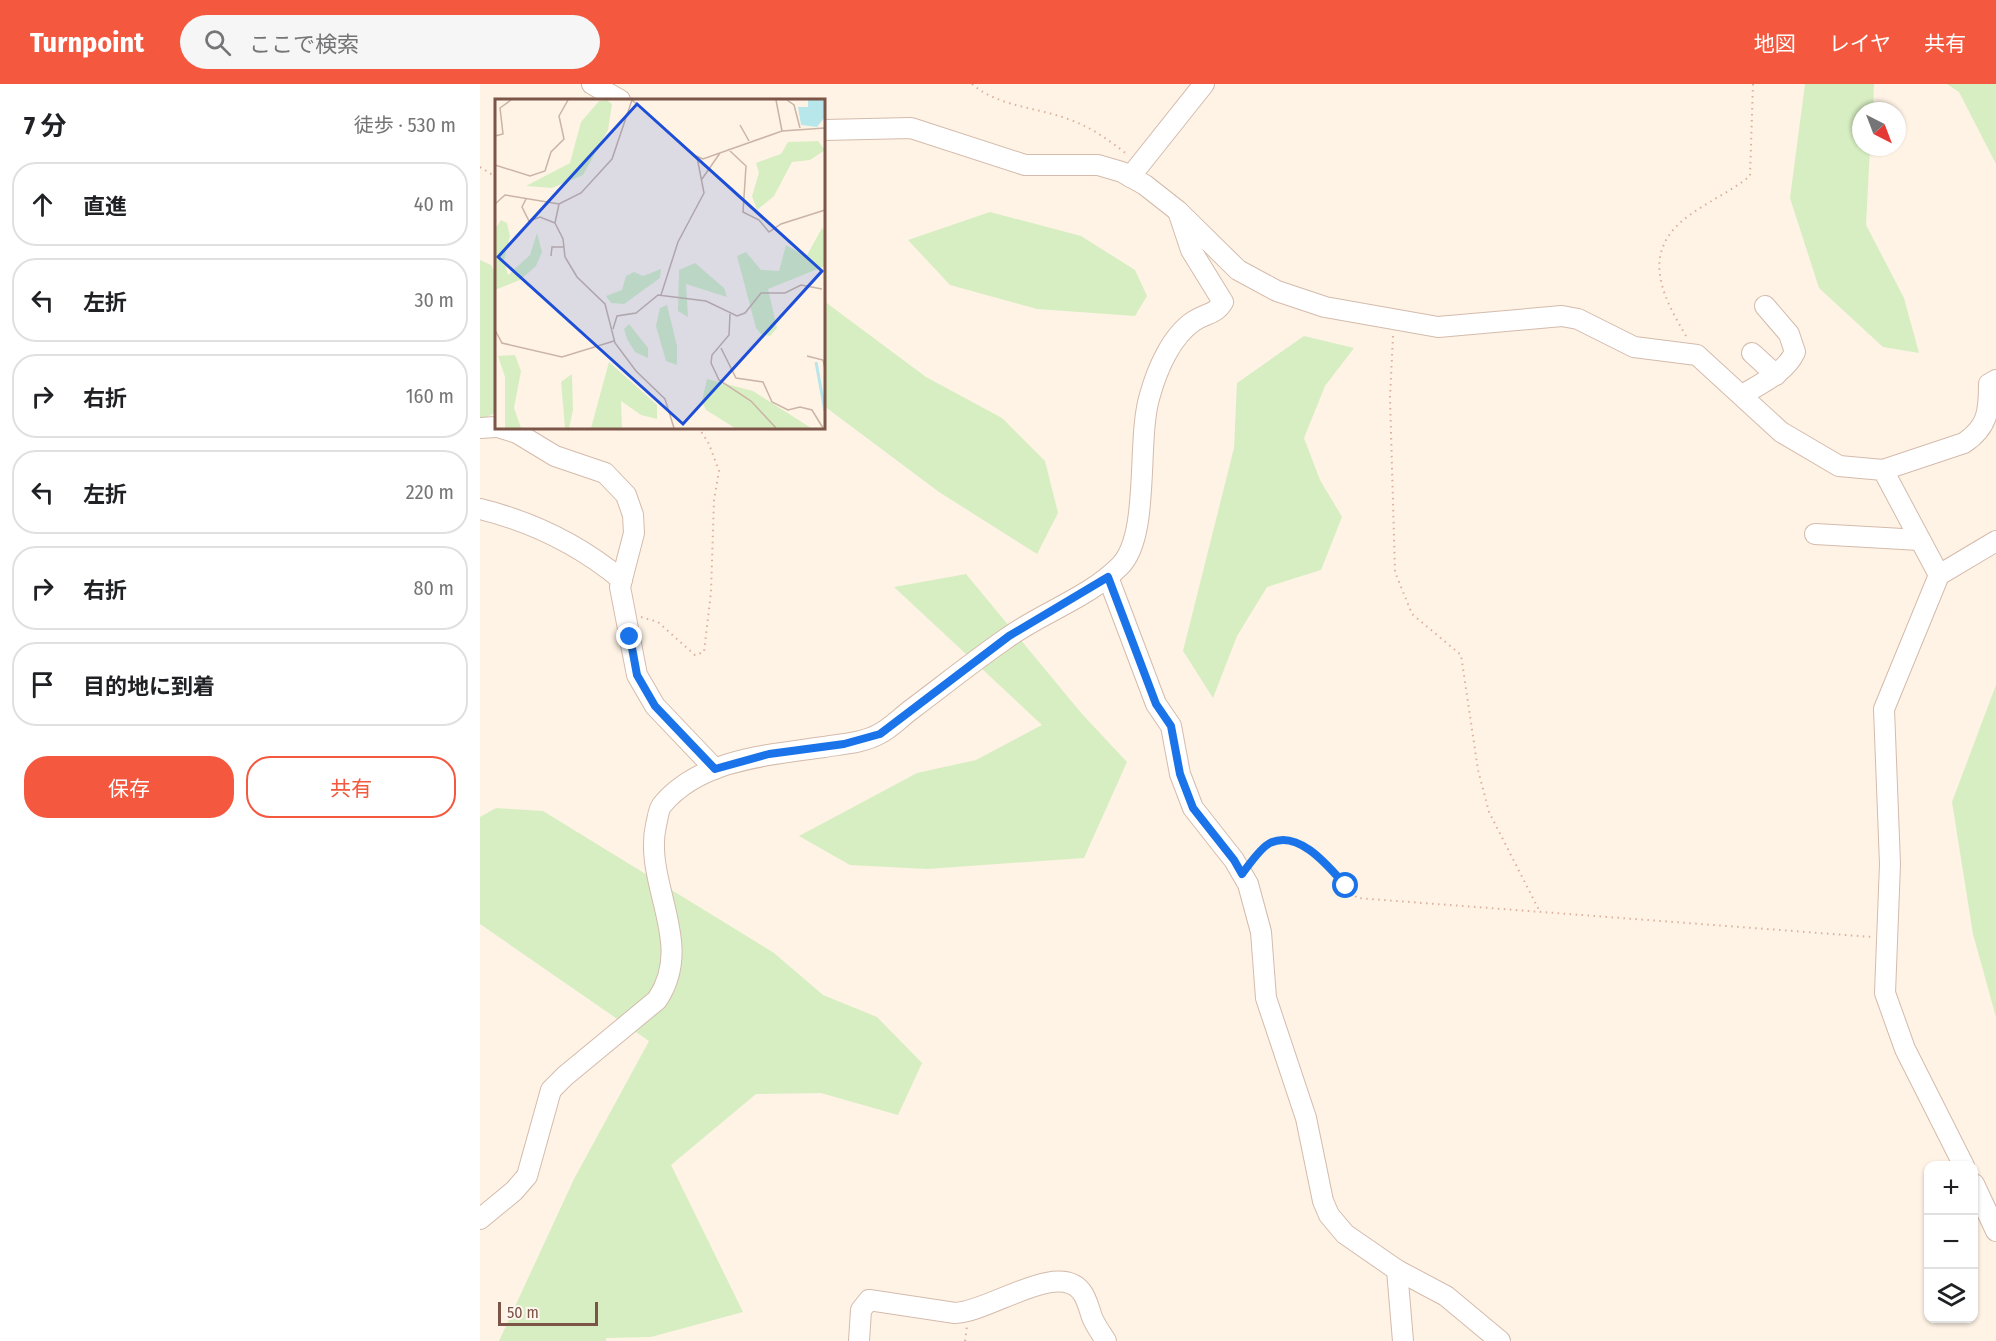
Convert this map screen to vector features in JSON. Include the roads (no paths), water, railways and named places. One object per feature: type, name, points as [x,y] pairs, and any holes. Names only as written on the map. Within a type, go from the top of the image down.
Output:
[{"type":"street","points":[[592,84],[618,99]]},
{"type":"street","points":[[1135,170],[1204,84]]},
{"type":"street","points":[[825,130],[911,128],[1025,165],[1098,165],[1135,170],[1238,270],[1277,291],[1325,307],[1438,327],[1562,316],[1578,319],[1634,347],[1697,355],[1781,432],[1839,466],[1883,470],[1964,443],[1974,436],[1989,415],[1989,384],[1996,380]]},
{"type":"street","points":[[480,1219],[514,1191],[527,1176],[551,1090],[564,1076],[657,1000],[663,991],[673,962],[671,926],[655,862],[653,839],[660,808],[676,791],[715,769],[769,754],[844,744],[880,734],[1009,636],[1108,577],[1123,564],[1130,552],[1138,515],[1143,418],[1162,364],[1177,337],[1194,321],[1217,312],[1223,302],[1191,250],[1179,211]]},
{"type":"street","points":[[1742,395],[1776,375],[1790,363],[1796,352],[1790,334],[1765,306]]},
{"type":"street","points":[[1752,353],[1776,375]]},
{"type":"street","points":[[480,428],[495,427]]},
{"type":"street","points":[[505,429],[517,433],[555,456],[605,473],[626,495],[633,515],[634,533],[620,587],[637,675],[641,686],[655,706],[715,769]]},
{"type":"street","points":[[1883,470],[1939,575]]},
{"type":"street","points":[[480,509],[561,538],[597,559],[622,580]]},
{"type":"street","points":[[1815,534],[1920,540]]},
{"type":"street","points":[[1961,1161],[1905,1049],[1885,993],[1890,864],[1884,709],[1939,575],[1995,544]]},
{"type":"street","points":[[1108,577],[1156,704],[1171,726],[1180,774],[1193,808],[1234,860],[1248,884],[1261,932],[1266,998],[1306,1118],[1323,1201],[1329,1215],[1345,1234],[1397,1270],[1446,1296],[1500,1341]]},
{"type":"street","points":[[1978,1193],[1996,1231]]},
{"type":"street","points":[[1397,1270],[1403,1341]]},
{"type":"street","points":[[859,1341],[861,1310],[869,1300],[969,1313],[1045,1282],[1059,1280],[1074,1284],[1083,1293],[1093,1319],[1106,1341]]}]
